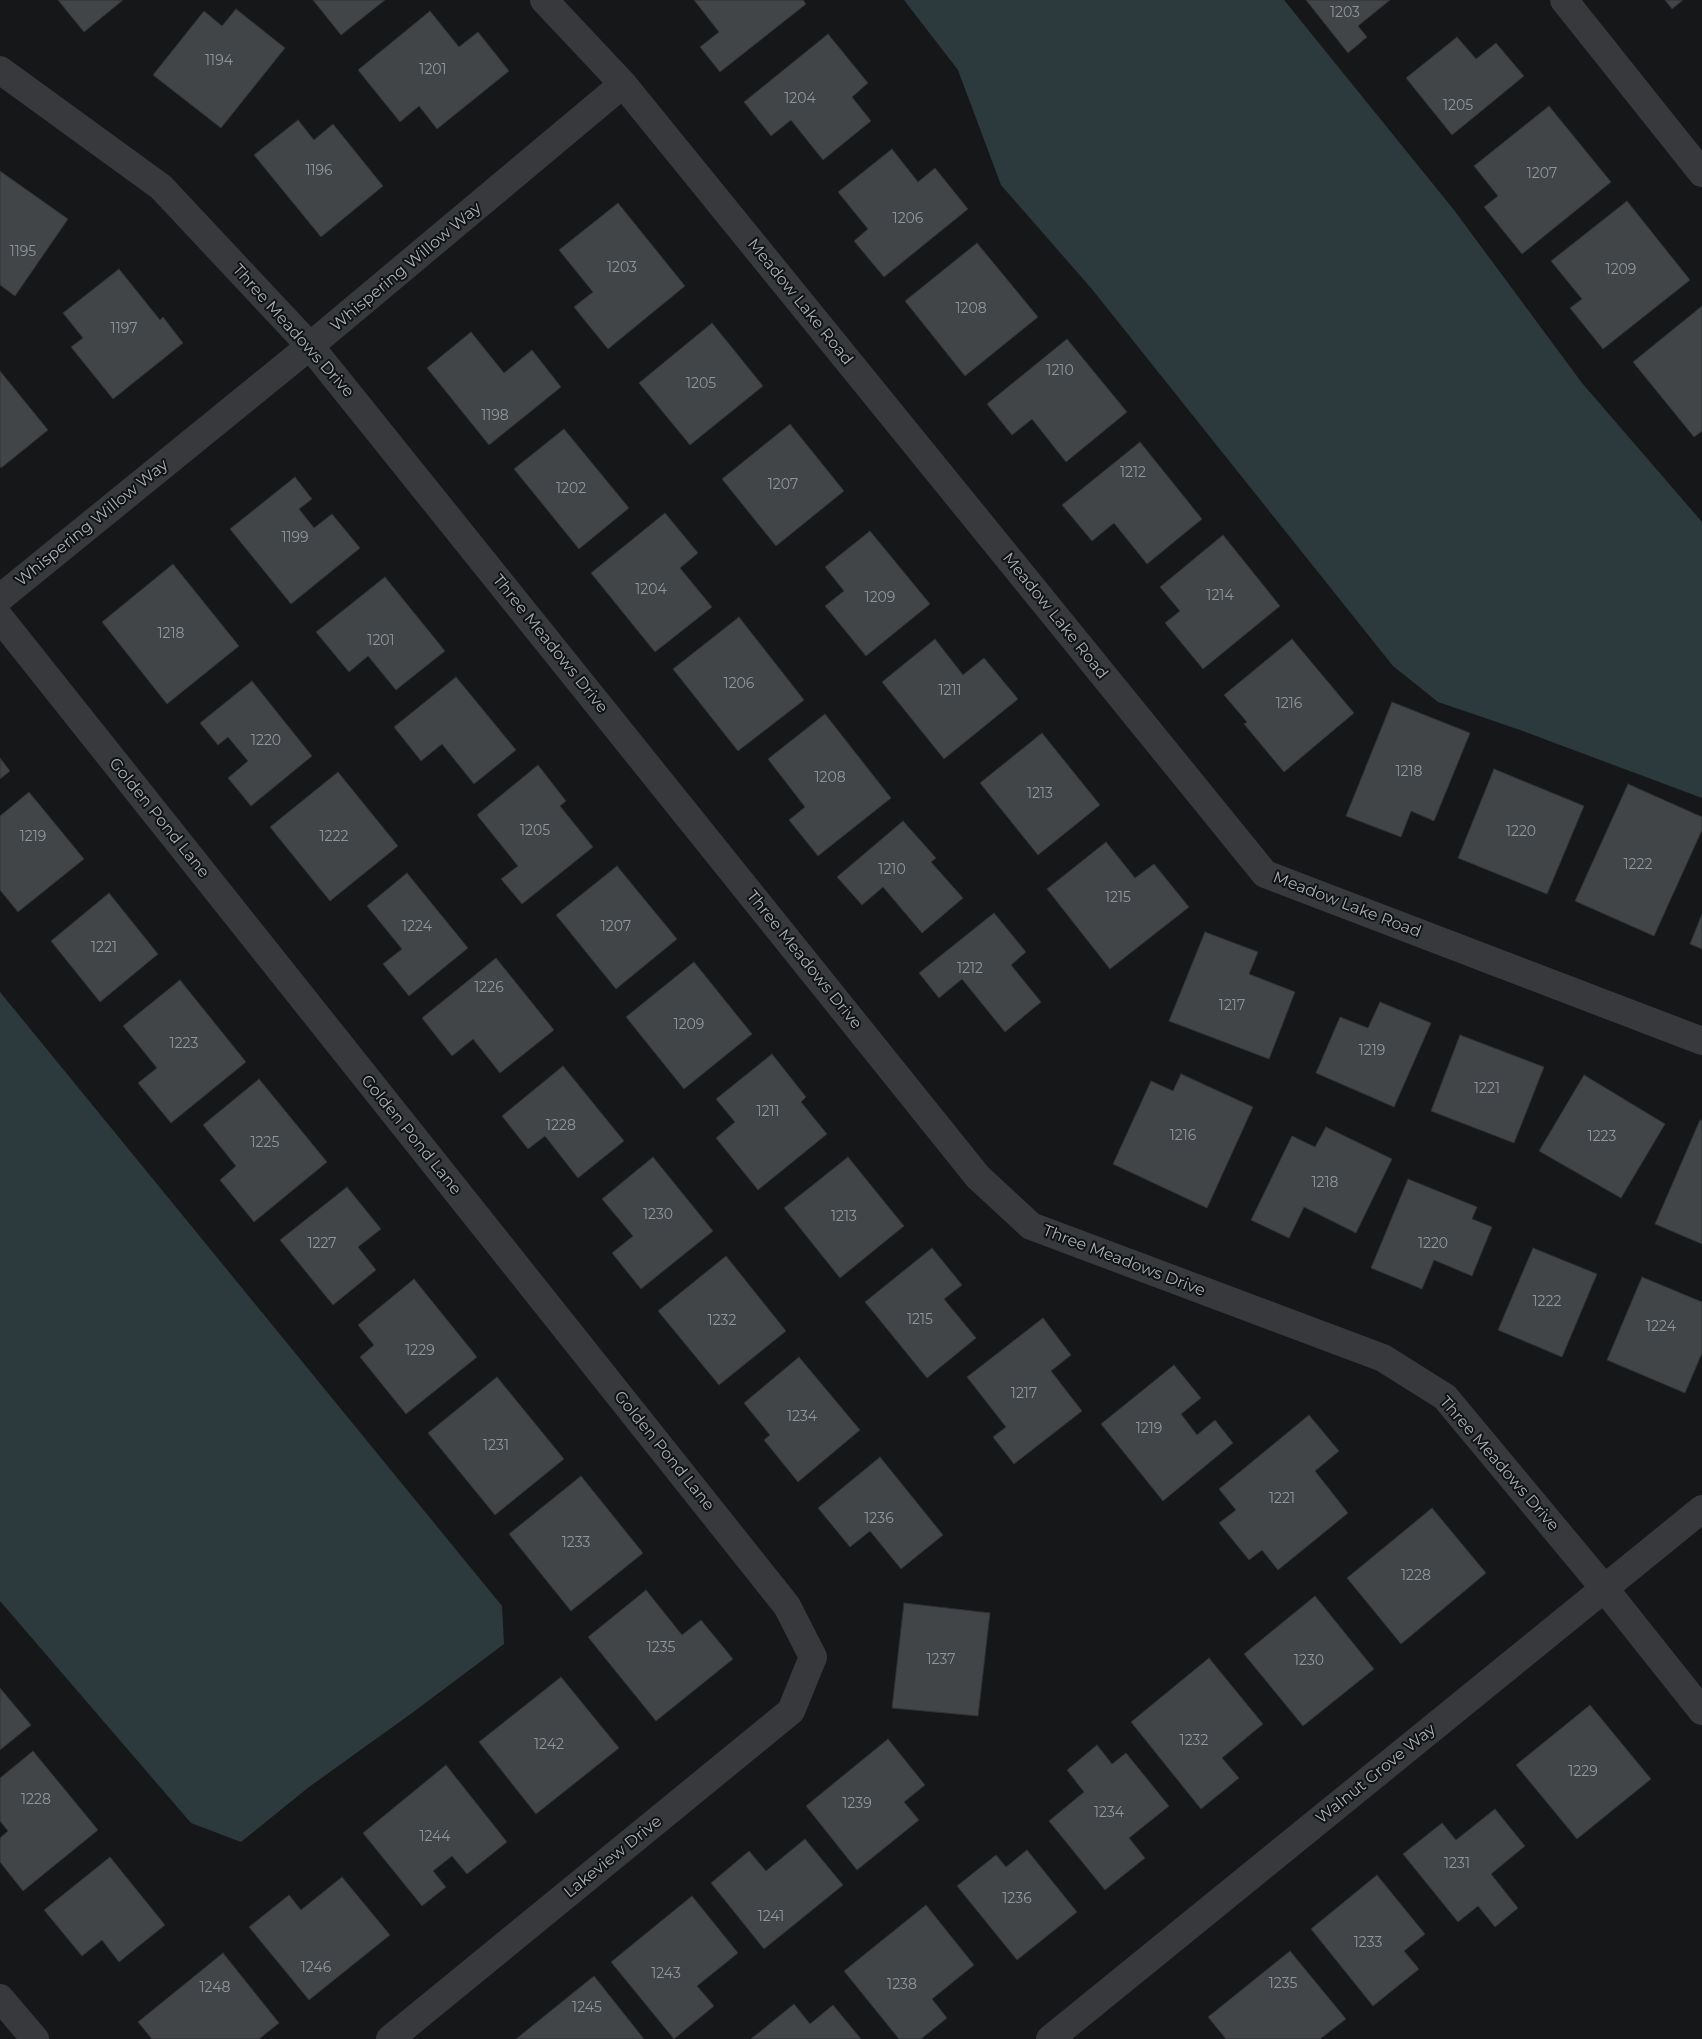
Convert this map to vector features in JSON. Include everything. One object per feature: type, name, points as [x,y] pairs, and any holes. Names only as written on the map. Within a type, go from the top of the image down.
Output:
[{"type":"street","name":"Meadow Lake Road","points":[[544,0],[623,84],[1265,874],[1702,1041]]},
{"type":"street","points":[[1564,0],[1702,173]]},
{"type":"street","name":"Three Meadows Drive","points":[[0,70],[161,187],[310,346],[978,1177],[1031,1226],[1383,1358],[1445,1397],[1604,1588],[1702,1711]]},
{"type":"street","name":"Whispering Willow Way","points":[[0,598],[310,346],[623,84]]},
{"type":"street","name":"Golden Pond Lane","points":[[0,618],[787,1606],[813,1657]]},
{"type":"street","name":"Walnut Grove Way","points":[[1050,2039],[1702,1509]]},
{"type":"street","name":"Lakeview Drive","points":[[390,2039],[791,1711],[813,1657]]},
{"type":"street","points":[[0,1998],[34,2039]]},
{"type":"shaded area","points":[[904,0],[1284,0],[1454,210],[1582,383],[1702,522],[1702,798],[1520,730],[1438,702],[1393,666],[1091,288],[1001,185],[958,70]]},
{"type":"shaded area","points":[[0,992],[502,1606],[504,1644],[309,1787],[241,1842],[191,1823],[0,1601]]},
{"type":"building","points":[[58,0],[123,0],[84,32]]},
{"type":"building","points":[[313,0],[385,0],[341,35]]},
{"type":"building","points":[[694,0],[803,0],[806,4],[720,72],[700,47],[719,32]]},
{"type":"building","points":[[1306,0],[1390,0],[1358,26],[1367,37],[1348,53]]},
{"type":"building","points":[[1665,0],[1683,0],[1672,9]]},
{"type":"building","points":[[236,9],[285,48],[221,128],[153,75],[204,11],[222,26]]},
{"type":"building","points":[[430,11],[459,47],[478,32],[509,71],[437,129],[419,106],[400,122],[358,70]]},
{"type":"building","points":[[828,34],[868,83],[852,97],[871,121],[823,160],[791,120],[771,136],[744,102]]},
{"type":"building","points":[[1457,37],[1476,59],[1496,43],[1524,76],[1452,135],[1406,78]]},
{"type":"building","points":[[1549,106],[1611,182],[1522,254],[1484,207],[1498,196],[1474,166]]},
{"type":"building","points":[[298,120],[314,140],[333,124],[383,186],[321,237],[254,155]]},
{"type":"building","points":[[892,149],[918,182],[935,168],[968,209],[884,277],[854,241],[868,229],[838,192]]},
{"type":"building","points":[[0,171],[68,219],[15,296],[0,285]]},
{"type":"building","points":[[1627,201],[1690,280],[1603,349],[1570,308],[1582,299],[1551,261]]},
{"type":"building","points":[[618,203],[685,286],[608,349],[574,307],[593,292],[559,250]]},
{"type":"building","points":[[977,243],[1038,317],[965,376],[905,301]]},
{"type":"building","points":[[119,269],[160,320],[163,317],[183,343],[113,399],[71,347],[83,338],[63,313]]},
{"type":"building","points":[[1702,306],[1702,431],[1694,437],[1633,362]]},
{"type":"building","points":[[712,323],[763,386],[690,445],[639,383]]},
{"type":"building","points":[[471,332],[504,373],[532,350],[561,387],[489,445],[427,368]]},
{"type":"building","points":[[1067,339],[1127,412],[1066,462],[1032,419],[1012,435],[987,404]]},
{"type":"building","points":[[0,371],[48,430],[1,468],[0,466]]},
{"type":"building","points":[[790,424],[844,491],[776,546],[722,479]]},
{"type":"building","points":[[564,429],[629,508],[579,549],[514,469]]},
{"type":"building","points":[[1140,442],[1202,519],[1147,564],[1114,523],[1092,541],[1062,505]]},
{"type":"building","points":[[295,477],[312,499],[299,509],[314,528],[332,514],[360,548],[291,604],[230,529]]},
{"type":"building","points":[[665,513],[698,553],[680,568],[712,607],[655,652],[591,573]]},
{"type":"building","points":[[870,531],[930,604],[866,656],[825,606],[844,591],[825,567]]},
{"type":"building","points":[[1223,535],[1280,606],[1203,669],[1165,623],[1180,611],[1160,587]]},
{"type":"building","points":[[173,564],[239,646],[167,704],[102,622]]},
{"type":"building","points":[[385,577],[445,651],[396,690],[368,656],[349,672],[316,632]]},
{"type":"building","points":[[739,617],[804,700],[738,751],[673,669]]},
{"type":"building","points":[[935,639],[963,675],[984,658],[1018,699],[944,759],[882,682]]},
{"type":"building","points":[[1292,639],[1354,713],[1284,772],[1244,724],[1247,722],[1224,695]]},
{"type":"building","points":[[456,677],[516,750],[474,784],[442,744],[421,761],[394,727]]},
{"type":"building","points":[[252,681],[312,756],[251,806],[228,778],[248,761],[228,737],[218,745],[200,723]]},
{"type":"building","points":[[1392,702],[1470,733],[1434,821],[1411,811],[1401,837],[1346,816]]},
{"type":"building","points":[[825,714],[891,798],[818,856],[789,820],[805,807],[768,759]]},
{"type":"building","points":[[1042,733],[1100,805],[1038,855],[980,783]]},
{"type":"building","points":[[0,758],[10,771],[0,779]]},
{"type":"building","points":[[538,765],[566,801],[560,806],[593,847],[522,904],[501,879],[518,866],[477,815]]},
{"type":"building","points":[[1494,769],[1584,806],[1547,894],[1458,858]]},
{"type":"building","points":[[338,772],[398,846],[330,901],[270,827]]},
{"type":"building","points":[[1628,784],[1702,817],[1702,830],[1654,936],[1575,901]]},
{"type":"building","points":[[29,792],[84,859],[18,912],[0,890],[0,816]]},
{"type":"building","points":[[903,821],[936,858],[931,862],[963,898],[922,933],[883,887],[862,905],[837,877]]},
{"type":"building","points":[[1106,842],[1135,878],[1154,864],[1189,907],[1110,969],[1047,889]]},
{"type":"building","points":[[617,866],[677,939],[616,989],[556,915]]},
{"type":"building","points":[[407,873],[468,948],[409,996],[383,964],[402,949],[367,906]]},
{"type":"building","points":[[109,893],[158,954],[100,1002],[51,941]]},
{"type":"building","points":[[994,913],[1026,952],[1011,965],[1041,1002],[1005,1032],[962,979],[939,998],[919,973]]},
{"type":"building","points":[[1702,914],[1702,949],[1690,944]]},
{"type":"building","points":[[1205,932],[1258,952],[1249,974],[1295,992],[1269,1059],[1169,1021]]},
{"type":"building","points":[[496,958],[554,1030],[500,1073],[473,1039],[452,1056],[422,1018]]},
{"type":"building","points":[[694,962],[752,1034],[684,1089],[626,1017]]},
{"type":"building","points":[[180,980],[246,1062],[171,1123],[138,1083],[157,1068],[123,1026]]},
{"type":"building","points":[[1380,1002],[1431,1023],[1394,1107],[1316,1073],[1340,1017],[1368,1028]]},
{"type":"building","points":[[1460,1035],[1544,1067],[1514,1143],[1431,1111]]},
{"type":"building","points":[[772,1054],[806,1097],[801,1102],[827,1134],[758,1190],[716,1138],[735,1122],[716,1099]]},
{"type":"building","points":[[563,1066],[624,1141],[578,1178],[545,1136],[528,1149],[502,1116]]},
{"type":"building","points":[[1181,1074],[1253,1107],[1207,1208],[1113,1164],[1151,1081],[1173,1091]]},
{"type":"building","points":[[1584,1075],[1665,1124],[1621,1198],[1539,1151]]},
{"type":"building","points":[[259,1079],[327,1162],[254,1222],[220,1180],[236,1166],[203,1125]]},
{"type":"building","points":[[1700,1120],[1702,1121],[1702,1244],[1655,1224]]},
{"type":"building","points":[[1326,1127],[1392,1159],[1356,1233],[1304,1207],[1289,1238],[1251,1220],[1292,1136],[1315,1147]]},
{"type":"building","points":[[653,1157],[713,1231],[641,1289],[612,1253],[633,1236],[602,1199]]},
{"type":"building","points":[[848,1157],[904,1226],[840,1278],[784,1208]]},
{"type":"building","points":[[1408,1179],[1477,1207],[1472,1219],[1492,1227],[1472,1276],[1434,1260],[1422,1289],[1371,1268]]},
{"type":"building","points":[[347,1187],[381,1229],[358,1247],[376,1270],[333,1305],[280,1240]]},
{"type":"building","points":[[932,1248],[962,1285],[944,1299],[976,1338],[927,1378],[865,1302]]},
{"type":"building","points":[[1533,1248],[1597,1274],[1562,1357],[1498,1330]]},
{"type":"building","points":[[726,1256],[786,1331],[719,1385],[658,1311]]},
{"type":"building","points":[[1642,1277],[1702,1302],[1702,1353],[1685,1393],[1607,1360]]},
{"type":"building","points":[[414,1279],[477,1357],[406,1414],[360,1357],[374,1345],[358,1325]]},
{"type":"building","points":[[1043,1318],[1071,1355],[1051,1371],[1082,1411],[1014,1464],[993,1437],[1006,1427],[967,1377]]},
{"type":"building","points":[[799,1357],[860,1430],[798,1482],[764,1440],[770,1435],[744,1403]]},
{"type":"building","points":[[1174,1365],[1201,1398],[1181,1414],[1197,1435],[1215,1420],[1233,1443],[1163,1501],[1101,1424]]},
{"type":"building","points":[[497,1377],[564,1459],[495,1515],[428,1433]]},
{"type":"building","points":[[1309,1415],[1339,1451],[1315,1471],[1348,1513],[1278,1570],[1262,1550],[1249,1560],[1219,1523],[1236,1510],[1219,1489]]},
{"type":"building","points":[[880,1457],[943,1535],[901,1569],[870,1531],[850,1547],[818,1508]]},
{"type":"building","points":[[581,1476],[643,1553],[571,1611],[509,1534]]},
{"type":"building","points":[[1432,1508],[1486,1573],[1401,1644],[1347,1578]]},
{"type":"building","points":[[646,1590],[682,1635],[701,1620],[733,1659],[656,1721],[588,1637]]},
{"type":"building","points":[[1315,1596],[1374,1669],[1303,1726],[1244,1654]]},
{"type":"building","points":[[904,1603],[990,1613],[978,1716],[892,1708]]},
{"type":"building","points":[[1209,1658],[1263,1724],[1222,1758],[1239,1778],[1201,1809],[1131,1722]]},
{"type":"building","points":[[561,1677],[619,1748],[536,1814],[479,1742]]},
{"type":"building","points":[[0,1688],[31,1725],[0,1750]]},
{"type":"building","points":[[1590,1705],[1651,1779],[1577,1839],[1516,1765]]},
{"type":"building","points":[[888,1739],[925,1785],[904,1802],[919,1820],[857,1870],[806,1806]]},
{"type":"building","points":[[1097,1745],[1112,1764],[1126,1753],[1169,1806],[1129,1838],[1145,1858],[1105,1890],[1049,1821],[1084,1792],[1067,1770]]},
{"type":"building","points":[[33,1751],[98,1830],[23,1891],[0,1862],[0,1838],[8,1831],[0,1821],[0,1778]]},
{"type":"building","points":[[446,1765],[507,1842],[467,1874],[452,1856],[433,1871],[446,1887],[422,1906],[363,1833]]},
{"type":"building","points":[[1495,1809],[1525,1846],[1491,1874],[1518,1908],[1495,1927],[1478,1906],[1458,1922],[1403,1854],[1442,1823],[1456,1840]]},
{"type":"building","points":[[805,1839],[843,1885],[764,1949],[711,1883],[749,1851],[766,1871]]},
{"type":"building","points":[[1027,1850],[1077,1912],[1017,1960],[957,1886],[996,1855],[1006,1867]]},
{"type":"building","points":[[110,1857],[165,1925],[119,1962],[102,1940],[82,1956],[44,1910]]},
{"type":"building","points":[[1377,1875],[1425,1934],[1404,1951],[1419,1969],[1373,2006],[1311,1929]]},
{"type":"building","points":[[342,1877],[390,1935],[309,2000],[249,1927],[289,1895],[301,1910]]},
{"type":"building","points":[[692,1896],[738,1953],[697,1986],[714,2006],[674,2039],[611,1962]]},
{"type":"building","points":[[926,1905],[974,1965],[932,1999],[947,2018],[921,2039],[899,2039],[844,1971]]},
{"type":"building","points":[[1290,1951],[1346,2019],[1320,2039],[1226,2039],[1208,2017]]},
{"type":"building","points":[[223,1953],[279,2023],[259,2039],[152,2039],[138,2022]]},
{"type":"building","points":[[594,1976],[644,2039],[516,2039]]},
{"type":"building","points":[[794,2004],[810,2024],[833,2005],[861,2039],[751,2039]]}]
